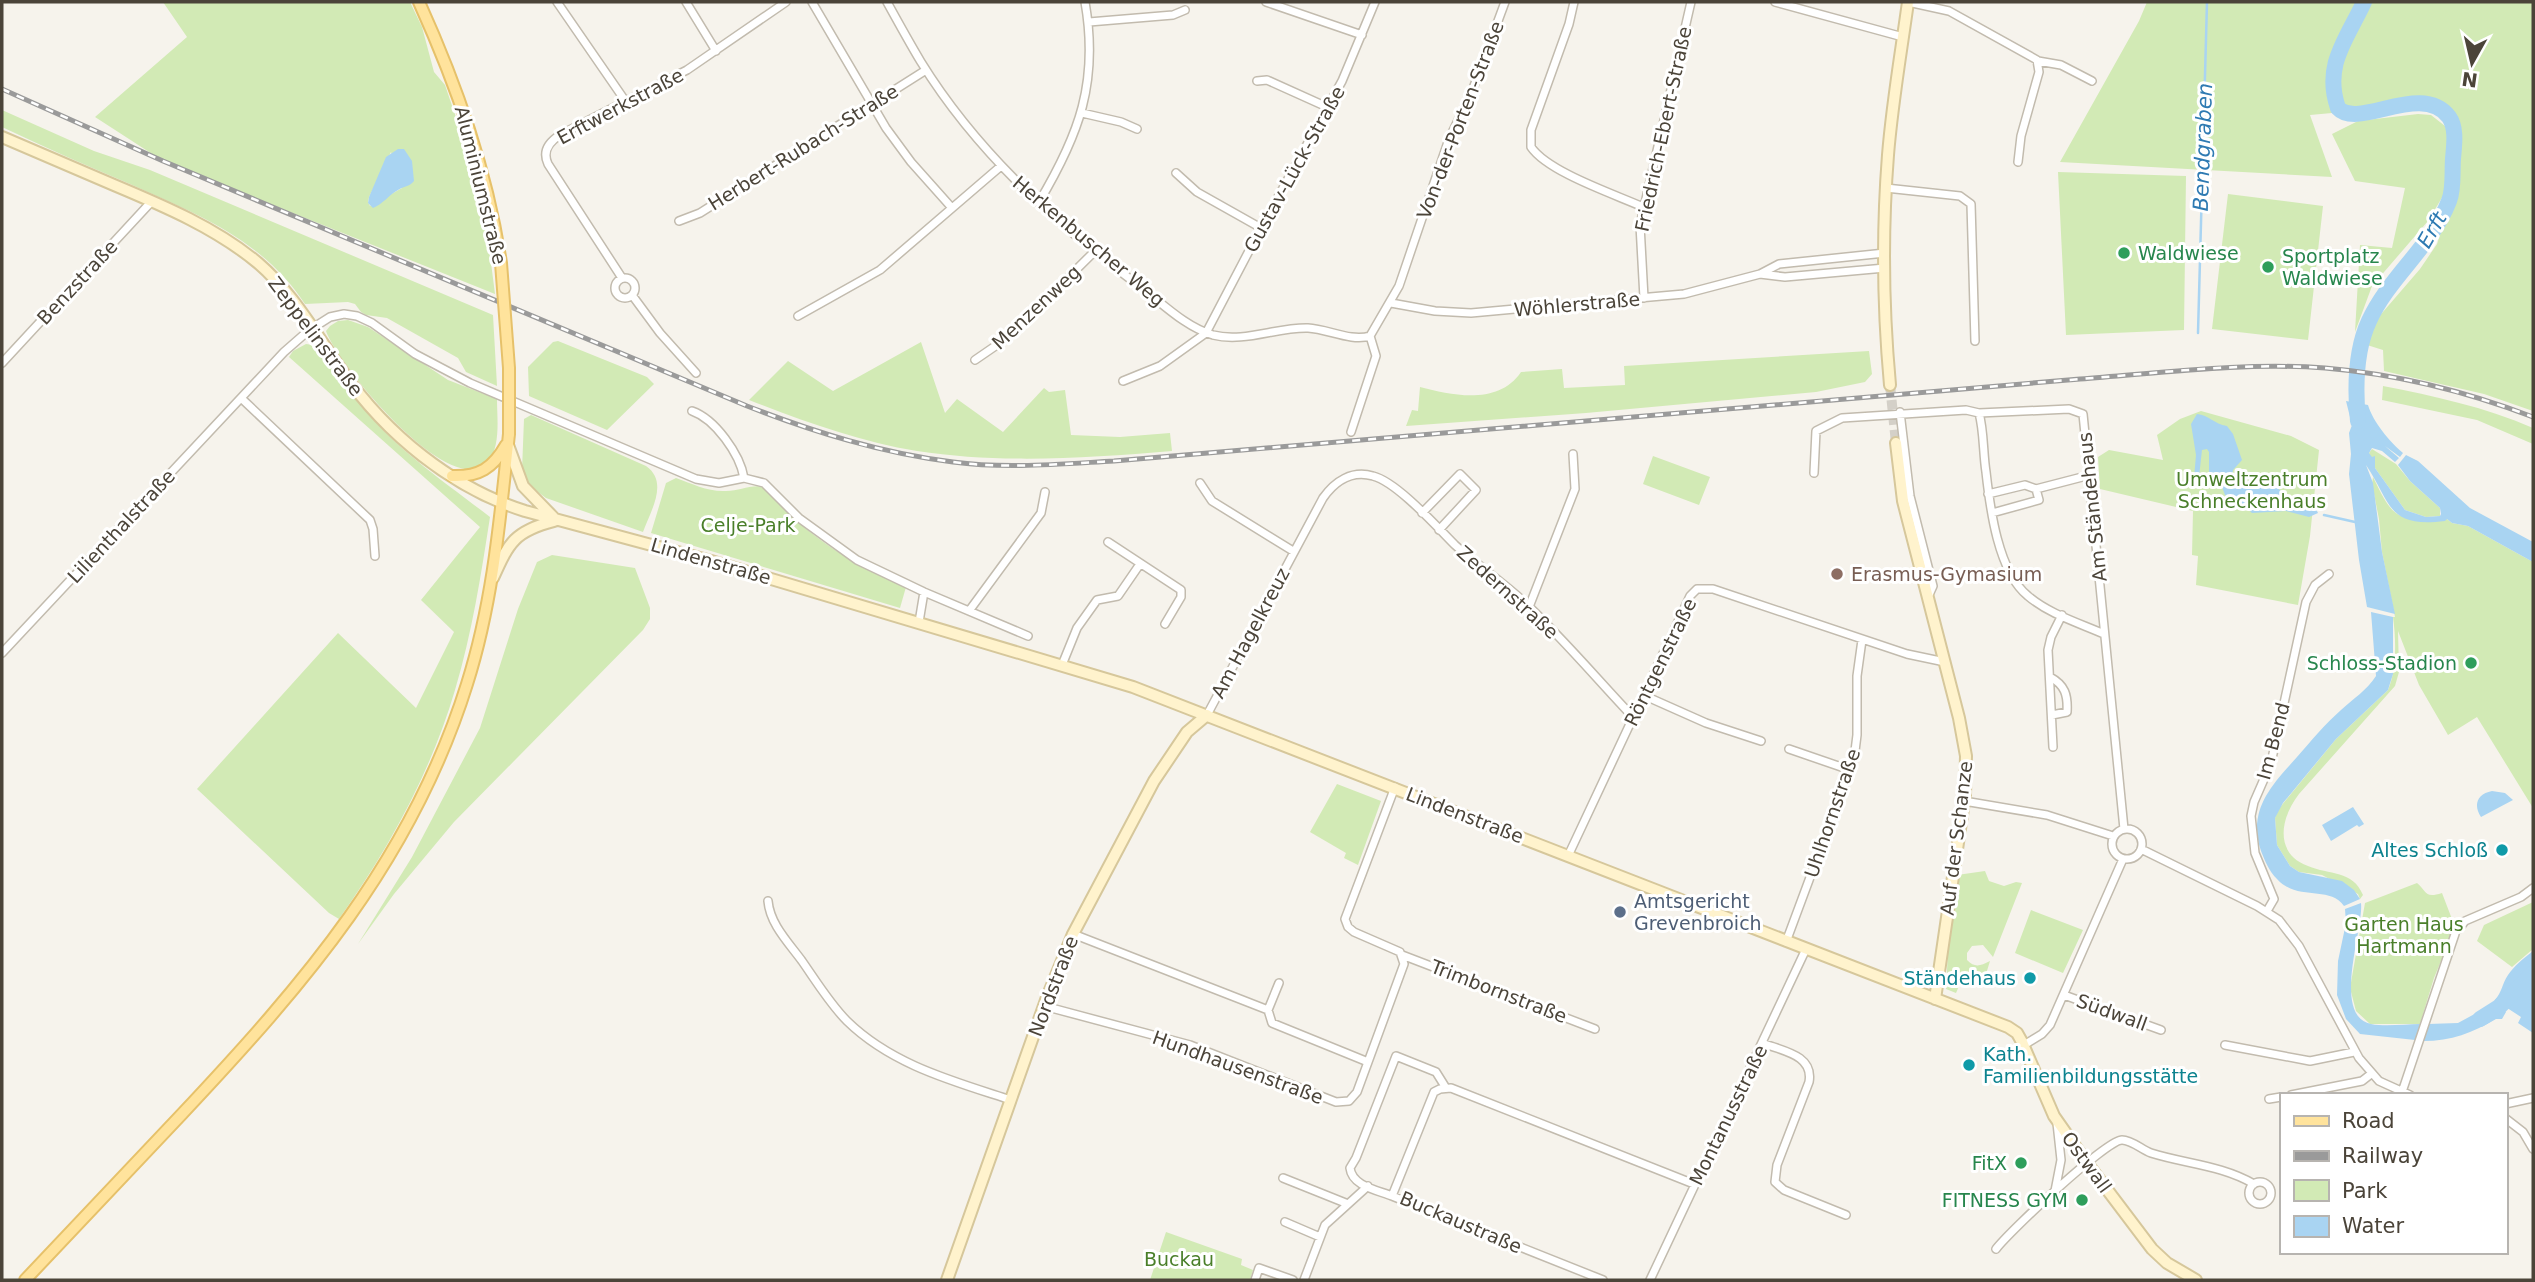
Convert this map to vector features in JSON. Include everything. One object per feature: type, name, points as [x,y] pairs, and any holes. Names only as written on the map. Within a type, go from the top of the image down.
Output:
[{"type":"main road","name":"Aluminiumstraße","points":[[24,1280],[252,1039],[303,980],[367,894],[423,796],[451,731],[476,652],[492,580],[503,503],[508,438],[508,337],[501,263],[487,194],[465,114],[419,2]]},
{"type":"main road","points":[[1890,385],[1885,268],[1886,188],[1890,135],[1908,2]]},
{"type":"main road","name":"Zeppelinstraße","points":[[2,137],[152,201],[212,232],[250,257],[279,284],[374,412],[421,456],[503,503]]},
{"type":"main road","points":[[453,476],[468,476],[485,471],[498,459],[508,438]]},
{"type":"main road","points":[[508,438],[521,483],[556,520]]},
{"type":"main road","name":"Auf der Schanze","points":[[1896,443],[1903,501],[1966,753],[1964,801],[1935,999]]},
{"type":"main road","name":"Lindenstraße","points":[[503,503],[919,622],[1133,687],[2005,1025]]},
{"type":"main road","points":[[492,580],[504,555],[521,532],[556,520]]},
{"type":"main road","name":"Nordstraße","points":[[947,1280],[1044,1006],[1073,934],[1154,780],[1188,732],[1207,715]]},
{"type":"main road","name":"Ostwall","points":[[2005,1025],[2017,1033],[2044,1097],[2057,1121],[2087,1163],[2158,1255],[2172,1267],[2196,1280]]},
{"type":"street","points":[[557,2],[626,102]]},
{"type":"street","points":[[686,2],[716,51]]},
{"type":"street","name":"Erftwerkstraße","points":[[622,278],[611,268],[548,164],[545,155],[549,144],[555,138],[677,76],[786,2]]},
{"type":"street","points":[[812,2],[872,104],[911,162],[952,208]]},
{"type":"street","name":"Herkenbuscher Weg","points":[[887,2],[926,70],[1001,166],[1095,251],[1178,316],[1206,332],[1235,337],[1306,328],[1357,338],[1370,336]]},
{"type":"street","points":[[1038,202],[1067,152],[1082,113],[1088,62],[1089,22],[1085,2]]},
{"type":"street","points":[[1266,2],[1362,36]]},
{"type":"street","name":"Gustav-Lück-Straße","points":[[1206,332],[1342,81],[1374,2]]},
{"type":"street","name":"Von-der-Porten-Straße","points":[[1370,336],[1391,303],[1401,280],[1449,139],[1471,93],[1505,2]]},
{"type":"street","points":[[1574,2],[1569,24],[1531,130],[1531,147],[1539,157],[1559,169],[1643,207]]},
{"type":"street","name":"Friedrich-Ebert-Straße","points":[[1644,298],[1639,238],[1643,207],[1691,2]]},
{"type":"street","points":[[1775,2],[1903,37]]},
{"type":"street","points":[[1908,2],[1952,12],[2029,53],[2038,61],[2061,65],[2092,81]]},
{"type":"street","points":[[1089,22],[1172,15],[1185,10]]},
{"type":"street","points":[[2018,162],[2021,136],[2039,72],[2038,61]]},
{"type":"street","name":"Herbert-Rubach-Straße","points":[[679,221],[699,213],[926,70]]},
{"type":"street","points":[[1257,81],[1267,80],[1327,107]]},
{"type":"street","points":[[1082,113],[1121,122],[1137,129]]},
{"type":"street","points":[[798,316],[873,275],[1001,166]]},
{"type":"street","points":[[1176,173],[1197,192],[1261,228]]},
{"type":"street","points":[[1886,188],[1960,196],[1971,204],[1975,341]]},
{"type":"street","name":"Benzstraße","points":[[2,363],[152,201]]},
{"type":"street","name":"Menzenweg","points":[[975,360],[1007,338],[1095,251]]},
{"type":"street","name":"Wöhlerstraße","points":[[1391,303],[1459,313],[1644,298],[1693,292],[1760,274],[1779,264],[1885,253]]},
{"type":"street","name":"Wöhlerstraße","points":[[1760,274],[1778,277],[1885,268]]},
{"type":"street","name":"Erftwerkstraße","points":[[622,278],[633,282],[635,289],[632,295],[623,298],[615,291],[616,282],[622,278]]},
{"type":"street","name":"Erftwerkstraße","points":[[632,295],[660,333],[696,373]]},
{"type":"street","points":[[313,327],[337,315],[357,316],[415,354],[470,383],[669,468],[712,483],[744,478],[759,481],[768,486],[799,518],[850,555],[924,592],[1028,636]]},
{"type":"street","name":"Lilienthalstraße","points":[[2,653],[292,344],[313,327]]},
{"type":"street","points":[[1123,381],[1160,366],[1206,332]]},
{"type":"street","points":[[1351,432],[1376,356],[1370,336]]},
{"type":"street","points":[[241,398],[370,520],[375,556]]},
{"type":"street","name":"Am Ständehaus","points":[[1814,473],[1816,431],[1842,418],[1900,412],[1966,410],[1979,413],[2062,409],[2083,414],[2124,829]]},
{"type":"street","points":[[692,411],[706,416],[738,458],[744,478]]},
{"type":"street","name":"Auf der Schanze","points":[[1900,412],[1910,496],[1933,586],[1928,597]]},
{"type":"street","points":[[1979,413],[1992,513],[2005,562],[2017,586],[2036,603],[2104,634]]},
{"type":"street","points":[[1529,607],[1575,489],[1573,454]]},
{"type":"street","points":[[1422,513],[1460,474],[1476,490],[1440,530]]},
{"type":"street","points":[[1988,494],[2025,485],[2036,489],[2090,475]]},
{"type":"street","name":"Am Hagelkreuz","points":[[1207,715],[1293,551],[1333,485],[1350,476],[1375,476]]},
{"type":"street","name":"Zedernstraße","points":[[1375,476],[1389,484],[1475,563],[1529,607],[1633,717]]},
{"type":"street","name":"Am Hagelkreuz","points":[[1200,484],[1212,501],[1293,551]]},
{"type":"street","points":[[1992,513],[2039,500],[2036,489]]},
{"type":"street","points":[[969,611],[1041,513],[1045,492]]},
{"type":"street","points":[[1108,542],[1181,590],[1181,597],[1165,624]]},
{"type":"street","points":[[1062,664],[1077,628],[1097,600],[1118,596],[1140,564]]},
{"type":"street","name":"Im Bend","points":[[2267,911],[2274,899],[2254,848],[2252,811],[2270,767],[2306,602],[2315,585],[2329,574]]},
{"type":"street","name":"Röntgenstraße","points":[[1568,856],[1690,596],[1700,588],[1713,589],[1912,656],[1945,662]]},
{"type":"street","points":[[919,622],[924,592]]},
{"type":"street","points":[[2053,747],[2049,643],[2062,615]]},
{"type":"street","name":"Uhlhornstraße","points":[[1786,942],[1850,770],[1857,741],[1856,681],[1861,640]]},
{"type":"street","points":[[2050,677],[2065,689],[2067,709],[2064,714],[2052,715]]},
{"type":"street","points":[[1643,695],[1695,719],[1761,741]]},
{"type":"street","points":[[1789,749],[1850,770]]},
{"type":"street","points":[[1395,788],[1345,919],[1354,932],[1395,949],[1402,955]]},
{"type":"street","points":[[1964,801],[2063,819],[2113,836]]},
{"type":"street","points":[[2124,829],[2139,834],[2142,844],[2135,857],[2123,859],[2111,846],[2113,836],[2124,829]]},
{"type":"street","points":[[2141,849],[2267,911],[2284,925],[2295,939],[2354,1052],[2383,1083],[2406,1093],[2424,1024],[2457,931],[2465,921],[2521,897],[2533,887]]},
{"type":"street","points":[[2024,1045],[2045,1032],[2064,995],[2123,859]]},
{"type":"street","points":[[768,901],[773,922],[839,1011],[858,1030],[891,1054],[924,1071],[1011,1100]]},
{"type":"street","points":[[1073,934],[1268,1010]]},
{"type":"street","name":"Montanusstraße","points":[[1650,1280],[1806,950]]},
{"type":"street","name":"Trimbornstraße","points":[[1402,955],[1595,1029]]},
{"type":"street","name":"Hundhausenstraße","points":[[1044,1006],[1190,1045],[1338,1102],[1348,1102],[1355,1096],[1403,968],[1402,955]]},
{"type":"street","points":[[1279,983],[1268,1010],[1272,1023],[1368,1062]]},
{"type":"street","name":"Südwall","points":[[2064,995],[2161,1030]]},
{"type":"street","points":[[1762,1043],[1804,1060],[1810,1070],[1809,1082],[1776,1169],[1776,1184],[1784,1190],[1846,1215]]},
{"type":"street","points":[[2225,1045],[2310,1061],[2354,1052]]},
{"type":"street","points":[[1392,1196],[1357,1182],[1350,1173],[1352,1162],[1396,1056],[1436,1072],[1446,1088],[1694,1184]]},
{"type":"street","points":[[2301,1093],[2362,1081],[2371,1073]]},
{"type":"street","name":"Buckaustraße","points":[[1446,1088],[1440,1089],[1431,1097],[1392,1196],[1593,1279],[1603,1280]]},
{"type":"street","points":[[2269,1099],[2280,1097]]},
{"type":"street","points":[[2507,1104],[2533,1098]]},
{"type":"street","points":[[2507,1120],[2523,1132],[2533,1149]]},
{"type":"street","points":[[2055,1191],[2061,1160],[2057,1121]]},
{"type":"street","points":[[1996,1249],[2087,1163],[2121,1140],[2156,1155],[2222,1169],[2254,1184]]},
{"type":"street","points":[[1283,1178],[1348,1204]]},
{"type":"street","points":[[1304,1280],[1325,1225],[1368,1186]]},
{"type":"street","points":[[1284,1223],[1320,1237]]},
{"type":"street","points":[[1255,1280],[1259,1268],[1293,1280]]},
{"type":"green space","points":[[163,2],[410,2],[422,27],[434,72],[445,85],[465,144],[479,199],[495,294],[163,161],[95,117],[187,37]],"holes":[[[391,152],[402,188],[370,206],[368,202]]]},
{"type":"green space","points":[[2147,2],[2533,2],[2533,411],[2484,394],[2384,371],[2383,350],[2367,345],[2376,320],[2420,269],[2437,244],[2451,201],[2455,147],[2451,119],[2443,109],[2433,105],[2405,102],[2387,108],[2310,115],[2332,177],[2060,162]]},
{"type":"green space","points":[[2,110],[94,151],[150,170],[493,315],[497,386],[466,372],[458,358],[387,318],[366,315],[355,304],[305,304],[269,262],[227,231],[180,206],[2,127]]},
{"type":"green space","points":[[2431,115],[2445,126],[2452,146],[2443,196],[2428,221],[2372,286],[2355,332],[2360,245],[2392,248],[2405,188],[2355,181],[2332,134],[2358,121]]},
{"type":"green space","name":"Waldwiese","points":[[2058,172],[2186,176],[2184,330],[2066,335]]},
{"type":"green space","name":"Sportplatz Waldwiese","points":[[2228,194],[2323,206],[2308,340],[2212,329]]},
{"type":"green space","points":[[348,320],[368,327],[448,380],[497,399],[497,440],[488,462],[471,469],[449,463],[423,447],[397,424],[351,371],[326,331],[338,321]]},
{"type":"green space","points":[[558,341],[647,377],[654,384],[607,430],[529,396],[528,367],[553,342]]},
{"type":"green space","points":[[921,342],[945,413],[957,399],[1003,432],[1044,388],[1049,392],[1065,390],[1071,435],[1120,437],[1170,433],[1172,451],[1013,459],[949,455],[896,447],[853,436],[749,400],[788,361],[833,391]]},
{"type":"green space","points":[[306,344],[313,346],[328,359],[359,402],[387,434],[420,464],[490,517],[461,669],[434,751],[391,838],[339,919],[329,913],[197,789],[338,633],[416,708],[454,632],[421,600],[480,527],[289,357],[293,351]]},
{"type":"green space","points":[[1869,351],[1872,374],[1865,382],[1816,392],[1406,426],[1412,410],[1418,411],[1420,387],[1461,395],[1488,394],[1501,390],[1521,372],[1562,369],[1564,388],[1625,385],[1624,366]]},
{"type":"green space","points":[[2383,386],[2459,403],[2515,421],[2533,428],[2533,444],[2477,420],[2382,400]]},
{"type":"green space","name":"Umweltzentrum Schneckenhaus","points":[[2201,411],[2291,436],[2319,450],[2310,536],[2298,605],[2196,585],[2198,556],[2192,555],[2193,511],[2100,489],[2098,457],[2109,450],[2163,460],[2157,435],[2180,419]]},
{"type":"green space","points":[[531,415],[646,466],[653,473],[657,488],[656,497],[643,532],[546,498],[530,486],[522,470],[524,419]]},
{"type":"green space","points":[[2372,449],[2396,464],[2410,481],[2440,508],[2440,516],[2426,517],[2405,510],[2375,468],[2369,453]]},
{"type":"green space","points":[[1653,456],[1710,477],[1699,505],[1643,484]]},
{"type":"green space","name":"Schloss-Stadion","points":[[2373,477],[2387,504],[2400,515],[2447,519],[2452,523],[2468,526],[2533,562],[2533,808],[2477,717],[2448,735],[2419,685],[2398,631],[2399,672],[2395,686],[2299,794],[2285,823],[2285,844],[2289,852],[2308,866],[2347,877],[2359,887],[2363,895],[2360,899],[2358,894],[2322,875],[2299,872],[2290,866],[2277,845],[2275,818],[2277,811],[2336,739],[2388,690],[2391,682],[2395,654],[2395,617],[2382,552]]},
{"type":"green space","name":"Celje-Park","points":[[676,478],[719,491],[765,487],[795,519],[829,546],[867,569],[906,587],[900,608],[651,533],[666,483]]},
{"type":"green space","points":[[552,555],[635,568],[650,608],[650,619],[643,630],[454,822],[394,894],[358,944],[412,857],[480,728],[518,609],[537,562]]},
{"type":"green space","points":[[1337,784],[1381,801],[1358,865],[1344,858],[1346,853],[1310,832]]},
{"type":"green space","points":[[1985,871],[1989,881],[2004,886],[2022,883],[1993,957],[1983,945],[1972,946],[1967,953],[1967,960],[1975,965],[1990,961],[1983,984],[1963,977],[1956,993],[1946,989],[1949,933],[1957,875]]},
{"type":"green space","name":"Garten Haus Hartmann","points":[[2417,883],[2429,895],[2442,893],[2455,927],[2434,978],[2420,1024],[2370,1024],[2356,1011],[2350,988],[2365,903]]},
{"type":"green space","points":[[2533,902],[2533,949],[2512,967],[2477,941],[2484,925]]},
{"type":"green space","points":[[2031,910],[2083,930],[2063,973],[2015,953]]},
{"type":"green space","name":"Buckau","points":[[1166,1232],[1242,1259],[1241,1265],[1253,1270],[1250,1280],[1150,1280]]},
{"type":"water","points":[[398,149],[404,149],[412,161],[414,181],[373,208],[368,203],[369,197],[386,157]]},
{"type":"water","points":[[2346,401],[2368,405],[2382,431],[2403,453],[2400,457],[2385,446],[2399,458],[2395,462],[2382,451],[2372,448],[2369,453],[2372,457],[2375,456],[2375,468],[2405,510],[2426,517],[2441,514],[2440,508],[2410,481],[2398,465],[2406,455],[2418,461],[2470,508],[2533,542],[2533,562],[2468,526],[2452,523],[2447,519],[2426,522],[2401,517],[2387,502],[2366,465],[2373,483],[2382,552],[2395,614],[2367,607],[2349,474],[2349,433],[2352,425]]},
{"type":"water","points":[[2197,414],[2227,426],[2233,434],[2242,460],[2233,470],[2231,482],[2243,486],[2267,479],[2282,492],[2286,501],[2316,509],[2318,513],[2309,517],[2286,511],[2252,513],[2244,505],[2225,495],[2222,487],[2209,476],[2207,449],[2202,450],[2199,477],[2194,478],[2196,455],[2191,424]]},
{"type":"water","points":[[2371,612],[2393,617],[2393,674],[2388,690],[2336,739],[2283,803],[2275,818],[2277,845],[2290,866],[2299,872],[2342,881],[2354,890],[2360,899],[2344,906],[2330,896],[2294,890],[2277,879],[2261,851],[2257,823],[2264,799],[2279,778],[2335,715],[2376,676]]},
{"type":"water","points":[[2492,791],[2505,793],[2513,800],[2481,817],[2477,808],[2478,801]]},
{"type":"water","points":[[2353,807],[2364,824],[2359,827],[2357,825],[2331,841],[2322,825]]},
{"type":"water","points":[[2361,903],[2352,970],[2353,1005],[2359,1018],[2371,1024],[2420,1024],[2415,1040],[2360,1034],[2346,1019],[2337,995],[2338,961],[2346,923],[2345,909]]},
{"type":"water","points":[[2533,951],[2533,1033],[2518,1023],[2521,1017],[2495,1000],[2510,972]]},
{"type":"water","points":[[2493,1004],[2506,1012],[2502,1019],[2496,1019],[2453,1038],[2423,1041],[2428,1024],[2458,1023]]},
{"type":"waterway","name":"Bendgraben","points":[[2198,333],[2207,2]]},
{"type":"waterway","name":"Erft","points":[[2358,421],[2357,370],[2364,333],[2377,305],[2432,233],[2449,201],[2454,137],[2449,117],[2437,107],[2407,104],[2360,114],[2347,113],[2338,108],[2334,93],[2335,65],[2344,40],[2364,2]]},
{"type":"waterway","name":"Bendgraben","points":[[2324,515],[2355,522]]},
{"type":"waterway","points":[[2480,1019],[2499,1007],[2533,973]]},
{"type":"tunnel","points":[[1890,385],[1896,443]]},
{"type":"railway","points":[[2,89],[163,161],[747,406],[848,440],[953,462],[1013,466],[1114,461],[2172,371],[2264,366],[2325,368],[2405,380],[2457,392],[2533,417]]},
{"type":"place","name":"Waldwiese","points":[[2124,253]]},
{"type":"place","name":"Sportplatz Waldwiese","points":[[2268,267]]},
{"type":"place","name":"Erasmus-Gymasium","points":[[1837,574]]},
{"type":"place","name":"Schloss-Stadion","points":[[2471,663]]},
{"type":"place","name":"Altes Schloß","points":[[2502,850]]},
{"type":"place","name":"Amtsgericht Grevenbroich","points":[[1620,912]]},
{"type":"place","name":"Ständehaus","points":[[2030,978]]},
{"type":"place","name":"Kath. Familienbildungsstätte","points":[[1969,1065]]},
{"type":"place","name":"FitX","points":[[2021,1163]]},
{"type":"place","name":"FITNESS GYM","points":[[2082,1200]]}]
